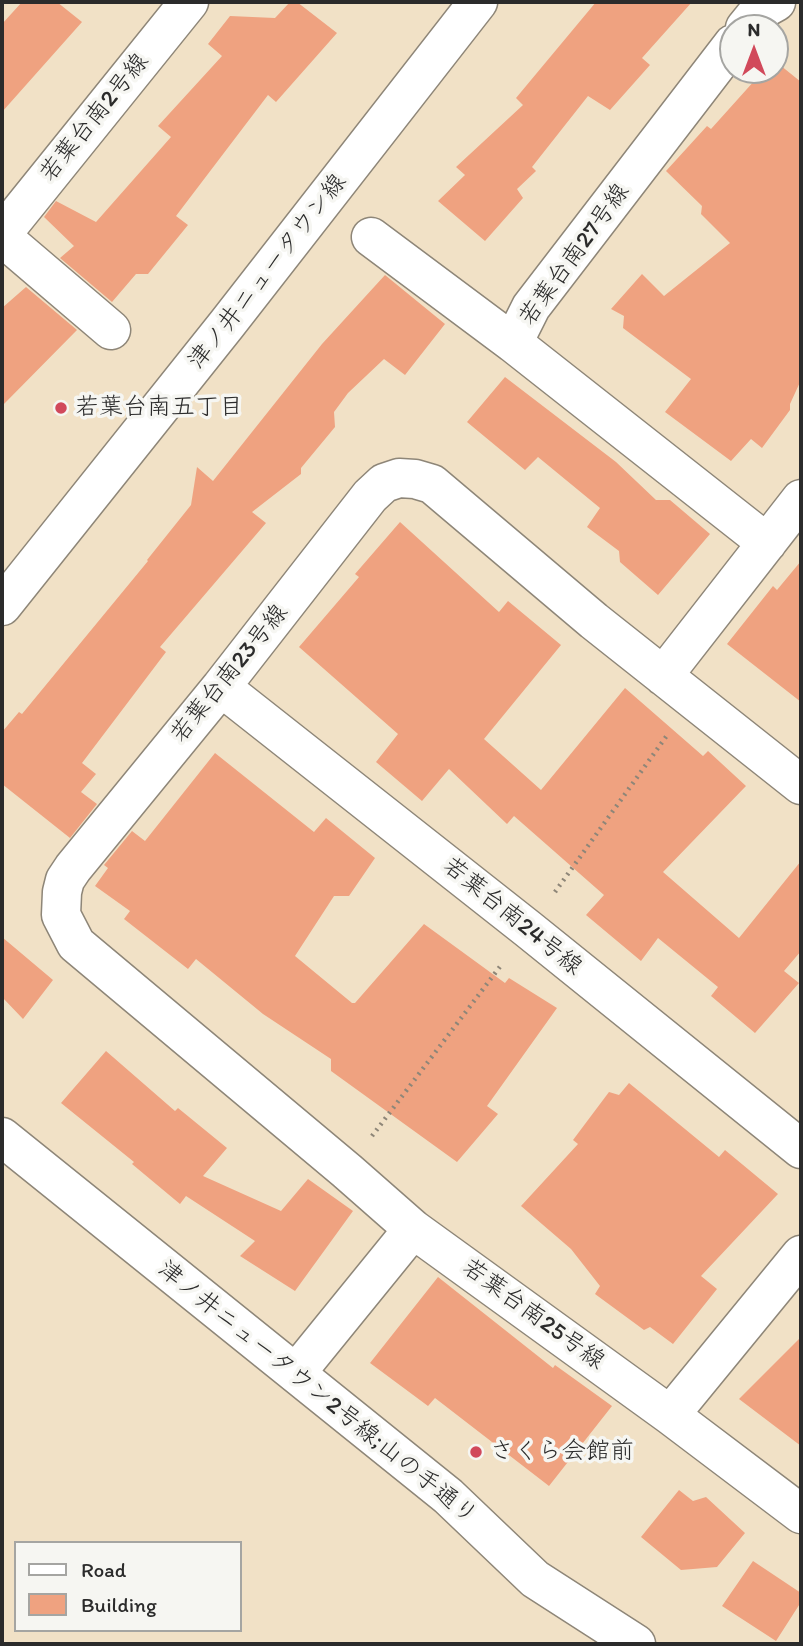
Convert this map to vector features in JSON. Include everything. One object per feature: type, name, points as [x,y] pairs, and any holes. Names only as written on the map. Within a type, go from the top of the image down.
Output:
[{"type":"street","name":"若葉台南2号線","points":[[2,236],[189,2]]},
{"type":"street","name":"津ノ井ニュータウン線","points":[[2,606],[227,324],[478,2]]},
{"type":"street","points":[[756,14],[776,2]]},
{"type":"street","name":"若葉台南27号線","points":[[719,62],[531,307],[513,343],[767,542]]},
{"type":"street","points":[[2,236],[111,330]]},
{"type":"street","points":[[371,237],[513,343]]},
{"type":"street","name":"若葉台南23号線","points":[[412,1228],[76,944],[61,915],[65,880],[73,868],[221,687],[370,496],[384,483],[399,478],[432,484],[594,621],[801,785]]},
{"type":"street","points":[[663,676],[801,499]]},
{"type":"street","name":"若葉台南24号線","points":[[221,687],[801,1149]]},
{"type":"street","name":"津ノ井ニュータウン2号線;山の手通り","points":[[2,1137],[448,1496],[535,1579],[636,1644]]},
{"type":"street","points":[[296,1373],[412,1228]]},
{"type":"street","name":"若葉台南25号線","points":[[412,1228],[670,1415],[801,1514]]},
{"type":"street","points":[[670,1415],[801,1255]]},
{"type":"path","points":[[347,1171],[528,929],[675,725]]},
{"type":"building","points":[[22,2],[57,2],[82,22],[2,112],[2,24]]},
{"type":"building","points":[[290,2],[297,2],[337,33],[276,102],[268,95],[176,216],[188,225],[148,274],[136,274],[112,302],[60,258],[74,246],[44,217],[56,201],[96,222],[171,137],[158,126],[222,56],[208,44],[230,16],[275,18]]},
{"type":"building","points":[[596,2],[692,2],[642,58],[650,65],[610,110],[588,96],[532,167],[536,171],[517,189],[523,198],[485,241],[438,201],[465,175],[456,167],[523,105],[516,98]]},
{"type":"building","points":[[789,72],[801,82],[801,380],[790,410],[762,448],[751,439],[731,461],[665,412],[691,379],[623,328],[624,316],[611,309],[642,274],[664,296],[730,243],[701,214],[702,206],[666,171],[707,126],[711,129],[751,84],[789,84]]},
{"type":"building","points":[[385,275],[445,324],[405,375],[384,359],[348,393],[334,412],[335,427],[301,468],[301,474],[252,512],[266,523],[160,647],[166,652],[82,763],[96,774],[81,792],[97,804],[70,838],[2,784],[2,732],[19,712],[22,714],[191,505],[197,467],[213,481],[322,344]]},
{"type":"building","points":[[26,287],[77,330],[2,406],[2,308]]},
{"type":"building","points":[[505,377],[616,462],[656,500],[670,500],[710,534],[658,595],[620,562],[619,551],[587,527],[600,508],[538,457],[525,470],[467,422]]},
{"type":"building","points":[[400,522],[499,612],[508,601],[561,645],[484,739],[541,790],[625,688],[703,756],[708,751],[746,786],[663,872],[739,938],[801,861],[801,951],[784,971],[799,983],[755,1033],[711,996],[718,987],[658,938],[641,961],[586,915],[604,895],[514,816],[507,824],[449,769],[422,801],[376,762],[398,734],[299,647],[359,577],[355,574]]},
{"type":"building","points":[[801,561],[801,702],[727,644],[773,586],[777,590]]},
{"type":"building","points":[[215,753],[314,832],[326,818],[375,858],[349,896],[334,896],[295,956],[352,1003],[355,1003],[424,924],[505,983],[509,978],[557,1008],[487,1106],[498,1114],[457,1162],[331,1071],[331,1059],[263,1014],[196,959],[188,969],[124,919],[130,911],[95,886],[108,868],[104,865],[132,831],[145,841]]},
{"type":"building","points":[[2,937],[53,980],[23,1019],[2,997]]},
{"type":"building","points":[[106,1051],[175,1111],[178,1108],[227,1148],[203,1176],[281,1211],[308,1179],[353,1211],[295,1291],[240,1256],[255,1241],[186,1196],[180,1204],[132,1164],[134,1162],[61,1103]]},
{"type":"building","points":[[629,1083],[719,1157],[725,1150],[778,1194],[701,1276],[717,1289],[673,1344],[650,1327],[644,1330],[595,1294],[600,1286],[571,1249],[521,1206],[578,1144],[573,1140],[609,1092],[619,1095]]},
{"type":"building","points":[[438,1277],[553,1368],[555,1365],[612,1406],[549,1486],[435,1398],[428,1406],[370,1363]]},
{"type":"building","points":[[801,1337],[801,1446],[739,1399]]},
{"type":"building","points":[[679,1490],[693,1501],[706,1497],[745,1533],[717,1567],[681,1570],[641,1537]]},
{"type":"building","points":[[753,1561],[801,1593],[801,1602],[776,1641],[722,1606]]},
{"type":"place","name":"若葉台南五丁目","points":[[61,408]]},
{"type":"place","name":"さくら会館前","points":[[476,1452]]}]
